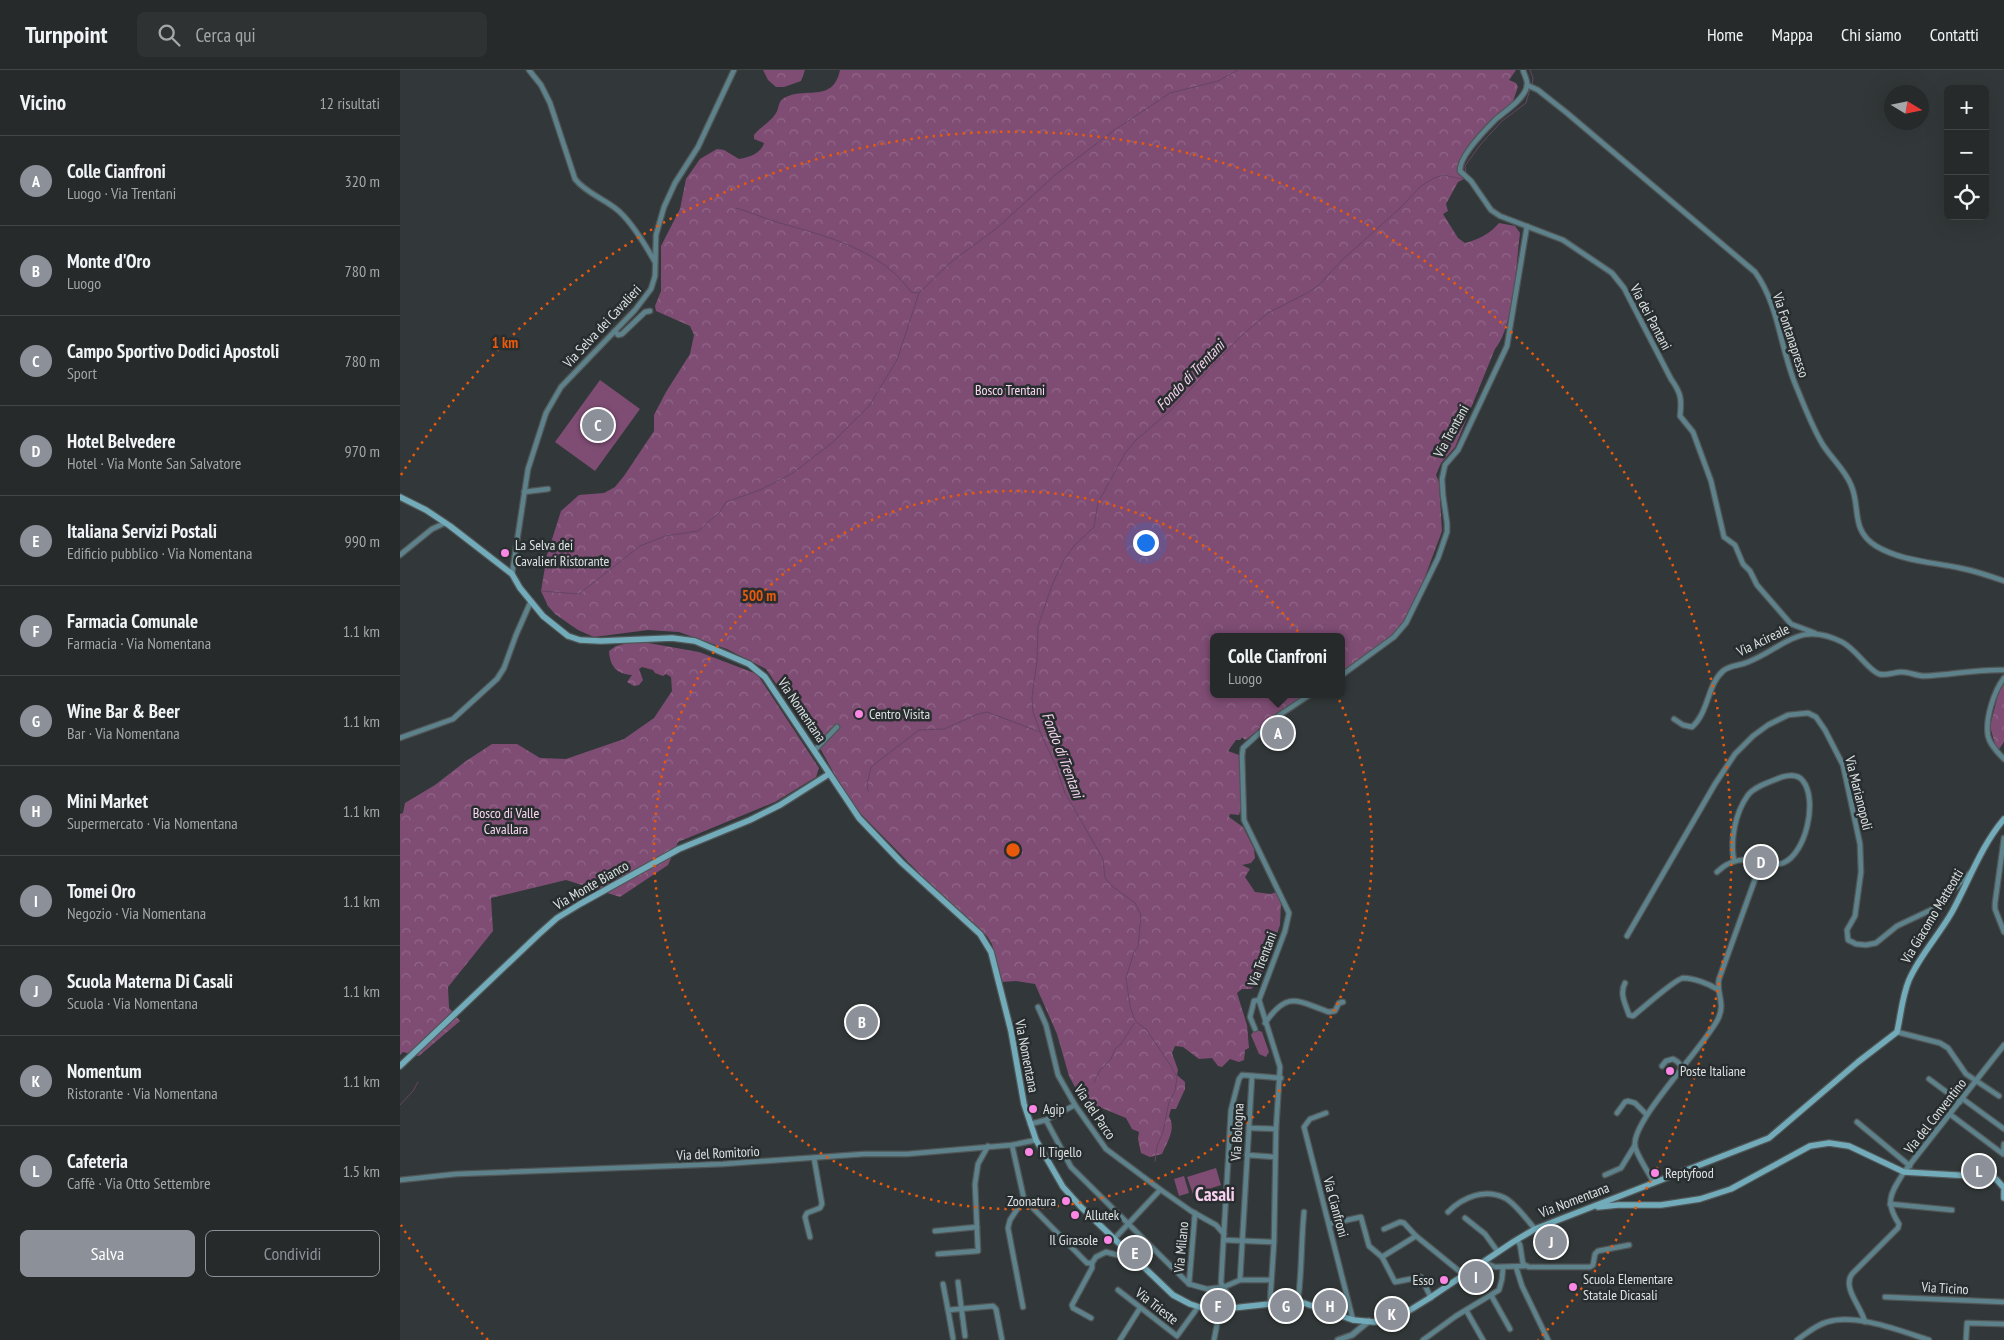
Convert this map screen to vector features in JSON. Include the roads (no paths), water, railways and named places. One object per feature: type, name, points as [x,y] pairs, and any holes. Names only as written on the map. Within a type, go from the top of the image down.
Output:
[{"type":"main road","name":"Via Nomentana","points":[[400,497],[426,510],[445,523],[512,574],[531,602],[556,627],[574,638],[601,641],[684,639],[695,641],[749,664],[765,677],[773,686],[853,810],[901,862],[980,934],[988,946],[1011,1031],[1022,1098],[1030,1124],[1036,1140],[1063,1186],[1099,1226],[1138,1260],[1173,1295],[1190,1304],[1224,1309],[1298,1301],[1353,1320],[1369,1321],[1394,1318],[1431,1298],[1535,1229],[1769,1138],[1858,1062],[1897,1032]]},
{"type":"main road","name":"Via Monte Bianco","points":[[400,1066],[532,940],[558,918],[679,849],[750,820],[780,805],[829,774]]},
{"type":"main road","name":"Via Giacomo Matteotti","points":[[1897,1032],[1903,998],[1920,959],[1950,914],[1993,832],[2004,819]]},
{"type":"main road","points":[[1586,1209],[1618,1205],[1661,1205],[1700,1200],[1731,1189],[1810,1146],[1829,1143],[1849,1146],[1904,1172],[1990,1176],[1996,1179],[2004,1189],[2004,1198]]},
{"type":"street","points":[[529,70],[541,85],[550,103],[575,179],[583,187],[619,212],[645,246],[655,263]]},
{"type":"street","name":"Via Selva dei Cavalieri","points":[[512,574],[530,461],[545,416],[554,396],[561,387],[641,304],[651,290],[655,263],[656,235],[664,206],[675,183],[698,147],[734,70]]},
{"type":"street","points":[[1523,70],[1530,87]]},
{"type":"street","name":"Via dei Pantani","points":[[1530,87],[1480,136],[1466,155],[1460,168],[1462,174],[1471,181],[1492,210],[1500,216],[1563,240],[1612,273],[1624,288],[1671,379],[1680,390],[1682,404],[1680,416],[1693,432],[1711,481],[1724,537],[1735,544],[1743,564],[1750,570],[1758,584],[1791,624],[1815,633]]},
{"type":"street","name":"Via Fontanapresso","points":[[1530,87],[1567,113],[1748,264],[1755,272],[1774,310],[1786,360],[1796,386],[1822,444],[1850,483],[1856,500],[1857,521],[1869,540],[1881,548],[1915,560],[1966,569],[2004,581]]},
{"type":"street","name":"Via Trentani","points":[[1345,673],[1394,637],[1406,623],[1438,558],[1447,532],[1442,479],[1445,465],[1458,450],[1507,346],[1526,226]]},
{"type":"street","points":[[615,331],[618,335],[622,334],[645,312],[650,311]]},
{"type":"street","points":[[524,492],[548,489]]},
{"type":"street","points":[[400,555],[432,529],[445,523]]},
{"type":"street","points":[[400,738],[453,719],[497,679],[502,672],[531,602]]},
{"type":"street","name":"Via Acireale","points":[[1674,719],[1683,726],[1692,727],[1699,721],[1721,672],[1729,667],[1748,662],[1803,633],[1815,633]]},
{"type":"street","points":[[1815,633],[1842,641],[1856,651],[1873,671],[1880,674],[1903,672],[1922,676],[1980,669],[2004,670]]},
{"type":"street","points":[[2004,678],[1996,690],[1989,712],[1988,736],[1995,750],[2004,759]]},
{"type":"street","name":"Via Trentani","points":[[1270,1303],[1280,1067],[1259,1000],[1285,931],[1289,913],[1244,820],[1242,756],[1243,748],[1278,716],[1305,698]]},
{"type":"street","name":"Via Marianopoli","points":[[1628,936],[1715,784],[1735,754],[1753,736],[1768,725],[1788,715],[1808,713],[1816,717],[1843,765],[1860,844],[1861,872],[1855,916],[1847,930],[1848,940],[1856,944],[1876,944],[1898,926],[1935,908],[1974,869]]},
{"type":"street","points":[[814,751],[837,727]]},
{"type":"street","points":[[1717,872],[1734,861],[1744,859],[1773,865],[1784,863],[1794,854],[1810,821],[1811,806],[1803,781],[1795,776],[1787,776],[1774,780],[1749,794],[1735,825],[1733,838],[1734,861]]},
{"type":"street","points":[[2004,838],[1995,909],[2004,932]]},
{"type":"street","points":[[1605,1175],[1620,1168],[1635,1145],[1636,1137],[1646,1114],[1680,1073],[1718,1020],[1722,1008],[1717,989],[1719,979],[1761,862]]},
{"type":"street","points":[[1625,984],[1623,998],[1629,1015],[1633,1016],[1657,998],[1675,981],[1684,978],[1710,985],[1717,989]]},
{"type":"street","points":[[1255,1029],[1250,1017],[1254,1001],[1259,1000]]},
{"type":"street","points":[[1265,1023],[1282,1004],[1289,1000],[1329,1012],[1334,1011],[1343,1002]]},
{"type":"street","name":"Via del Parco","points":[[1038,1006],[1046,1025],[1058,1075],[1075,1105],[1106,1149],[1160,1190],[1216,1225],[1224,1234]]},
{"type":"street","points":[[1897,1032],[1940,1043],[1948,1048],[1966,1074],[1999,1096]]},
{"type":"street","name":"Via del Conventino","points":[[1890,1204],[1890,1194],[1904,1172],[2004,1045]]},
{"type":"street","points":[[1662,1066],[1666,1061],[1673,1059],[1679,1062],[1681,1066],[1680,1073]]},
{"type":"street","points":[[1214,1340],[1227,1293],[1221,1283],[1230,1110],[1239,1079],[1242,1075],[1280,1078]]},
{"type":"street","name":"Via Bologna","points":[[1240,1280],[1252,1076]]},
{"type":"street","points":[[1929,1079],[2004,1129]]},
{"type":"street","points":[[1617,1113],[1625,1102],[1628,1101],[1635,1104],[1646,1114]]},
{"type":"street","points":[[1030,1124],[1046,1120],[1075,1105]]},
{"type":"street","name":"Via Cianfroni","points":[[1326,1113],[1310,1119],[1304,1127],[1353,1320]]},
{"type":"street","points":[[1950,1115],[2003,1154],[2004,1144]]},
{"type":"street","points":[[1046,1120],[1071,1167],[1189,1284],[1207,1289],[1224,1287],[1240,1280],[1271,1280]]},
{"type":"street","points":[[1857,1122],[1910,1166]]},
{"type":"street","points":[[1249,1128],[1276,1129]]},
{"type":"street","name":"Via del Romitorio","points":[[400,1180],[456,1174],[814,1158],[864,1154],[907,1154],[1012,1145],[1036,1140]]},
{"type":"street","points":[[1012,1145],[1024,1199],[1087,1262],[1092,1263]]},
{"type":"street","points":[[1635,1145],[1654,1183]]},
{"type":"street","points":[[938,1254],[978,1251],[975,1184],[978,1164],[988,1146]]},
{"type":"street","points":[[1247,1156],[1275,1157]]},
{"type":"street","points":[[810,1237],[804,1217],[807,1213],[819,1209],[822,1204],[814,1158]]},
{"type":"street","points":[[1114,1239],[1160,1190]]},
{"type":"street","points":[[1448,1212],[1455,1205],[1482,1193],[1497,1195],[1507,1198],[1535,1229]]},
{"type":"street","points":[[1023,1307],[1008,1225],[1024,1199]]},
{"type":"street","points":[[1865,1322],[1859,1305],[1848,1287],[1848,1281],[1852,1274],[1898,1228],[1900,1224],[1891,1212],[1890,1204],[1952,1210]]},
{"type":"street","points":[[1298,1301],[1302,1266],[1301,1251],[1304,1212]]},
{"type":"street","name":"Via Milano","points":[[1189,1284],[1195,1213]]},
{"type":"street","points":[[1329,1224],[1362,1217],[1370,1246],[1382,1257],[1395,1282],[1421,1277],[1431,1298]]},
{"type":"street","points":[[1465,1218],[1485,1234],[1498,1252]]},
{"type":"street","points":[[1384,1229],[1400,1222],[1404,1223],[1416,1236],[1464,1275]]},
{"type":"street","points":[[935,1231],[977,1227]]},
{"type":"street","points":[[1382,1257],[1416,1236]]},
{"type":"street","points":[[1224,1240],[1274,1242]]},
{"type":"street","points":[[1517,1240],[1520,1245],[1524,1265]]},
{"type":"street","points":[[1483,1262],[1503,1268],[1524,1265],[1590,1267],[1594,1265],[1594,1254],[1598,1250],[1630,1245]]},
{"type":"street","points":[[1091,1318],[1073,1308],[1072,1305],[1096,1258],[1106,1252],[1126,1259],[1138,1260]]},
{"type":"street","points":[[1516,1267],[1522,1286],[1548,1340]]},
{"type":"street","points":[[1423,1340],[1499,1290],[1503,1268]]},
{"type":"street","points":[[958,1282],[965,1336]]},
{"type":"street","points":[[943,1284],[953,1338]]},
{"type":"street","name":"Via Trieste","points":[[1118,1290],[1177,1336],[1198,1306]]},
{"type":"street","points":[[1491,1295],[1510,1329]]},
{"type":"street","name":"Via Ticino","points":[[1885,1297],[2004,1302]]},
{"type":"street","points":[[948,1310],[995,1307],[1002,1340]]},
{"type":"street","points":[[1120,1340],[1140,1308]]},
{"type":"street","points":[[1466,1310],[1483,1340]]},
{"type":"street","points":[[1340,1340],[1352,1335],[1369,1321]]},
{"type":"street","points":[[1798,1340],[1828,1321],[1865,1322],[1929,1340]]},
{"type":"street","points":[[1966,1340],[1967,1323],[2004,1324]]},
{"type":"street","points":[[1806,1334],[1806,1340]]},
{"type":"waterway","points":[[736,208],[834,239],[852,247],[885,265],[911,292],[919,293],[951,262],[997,228],[1055,175],[1116,129],[1170,93],[1218,81],[1238,70]]},
{"type":"waterway","points":[[1530,70],[1533,78],[1532,86]]},
{"type":"waterway","points":[[1466,174],[1465,166],[1480,145],[1502,121],[1526,103],[1530,89]]},
{"type":"waterway","name":"Fondo di Trentani","points":[[1155,1161],[1157,1146],[1163,1132],[1169,1102],[1175,1091],[1177,1077],[1146,1029],[1135,1021],[1130,1006],[1126,978],[1134,952],[1138,947],[1141,915],[1135,903],[1112,886],[1105,878],[1103,859],[1065,793],[1056,766],[1033,712],[1032,697],[1037,660],[1038,626],[1052,585],[1064,560],[1074,546],[1094,527],[1098,503],[1125,453],[1136,440],[1169,412],[1241,336],[1268,313],[1318,286],[1340,262],[1399,209],[1421,186],[1434,178],[1444,175],[1461,179],[1464,177]]},
{"type":"waterway","points":[[541,591],[579,594],[640,546],[665,536],[698,531],[720,512],[726,502],[760,490],[793,473],[834,441],[869,406],[897,360],[919,293]]},
{"type":"waterway","points":[[868,791],[867,784],[871,767],[919,730],[944,729],[987,712],[1040,732]]},
{"type":"waterway","points":[[1094,1083],[1100,1070],[1111,1059],[1115,1049],[1121,1044],[1135,1022]]},
{"type":"waterway","points":[[400,1105],[413,1091],[418,1082]]},
{"type":"place","name":"Campo Sportivo Dodici Apostoli","points":[[598,425]]},
{"type":"place","name":"La Selva dei Cavalieri Ristorante","points":[[505,553]]},
{"type":"place","name":"Centro Visita","points":[[859,714]]},
{"type":"place","name":"Colle Cianfroni","points":[[1278,733]]},
{"type":"place","name":"Hotel Belvedere","points":[[1761,862]]},
{"type":"place","name":"Monte d'Oro","points":[[862,1022]]},
{"type":"place","name":"Poste Italiane","points":[[1670,1071]]},
{"type":"place","name":"Agip","points":[[1033,1109]]},
{"type":"place","name":"Il Tigello","points":[[1029,1152]]},
{"type":"place","name":"Cafeteria","points":[[1979,1171]]},
{"type":"place","name":"Reptyfood","points":[[1655,1173]]},
{"type":"place","name":"Zoonatura","points":[[1066,1201]]},
{"type":"place","name":"Allutek","points":[[1075,1215]]},
{"type":"place","name":"Il Girasole","points":[[1108,1240]]},
{"type":"place","name":"Scuola Materna Di Casali","points":[[1551,1242]]},
{"type":"place","name":"Italiana Servizi Postali","points":[[1135,1253]]},
{"type":"place","name":"Tomei Oro","points":[[1476,1277]]},
{"type":"place","name":"Esso","points":[[1444,1280]]},
{"type":"place","name":"Scuola Elementare Statale Dicasali","points":[[1573,1287]]},
{"type":"place","name":"Farmacia Comunale","points":[[1218,1306]]},
{"type":"place","name":"Wine Bar & Beer","points":[[1286,1306]]},
{"type":"place","name":"Mini Market","points":[[1330,1306]]},
{"type":"place","name":"Nomentum","points":[[1392,1314]]},
{"type":"district","name":"Casali","points":[[1215,1194]]},
{"type":"park label","name":"Bosco Trentani","points":[[1010,390]]},
{"type":"park label","name":"Bosco di Valle Cavallara","points":[[506,822]]}]
